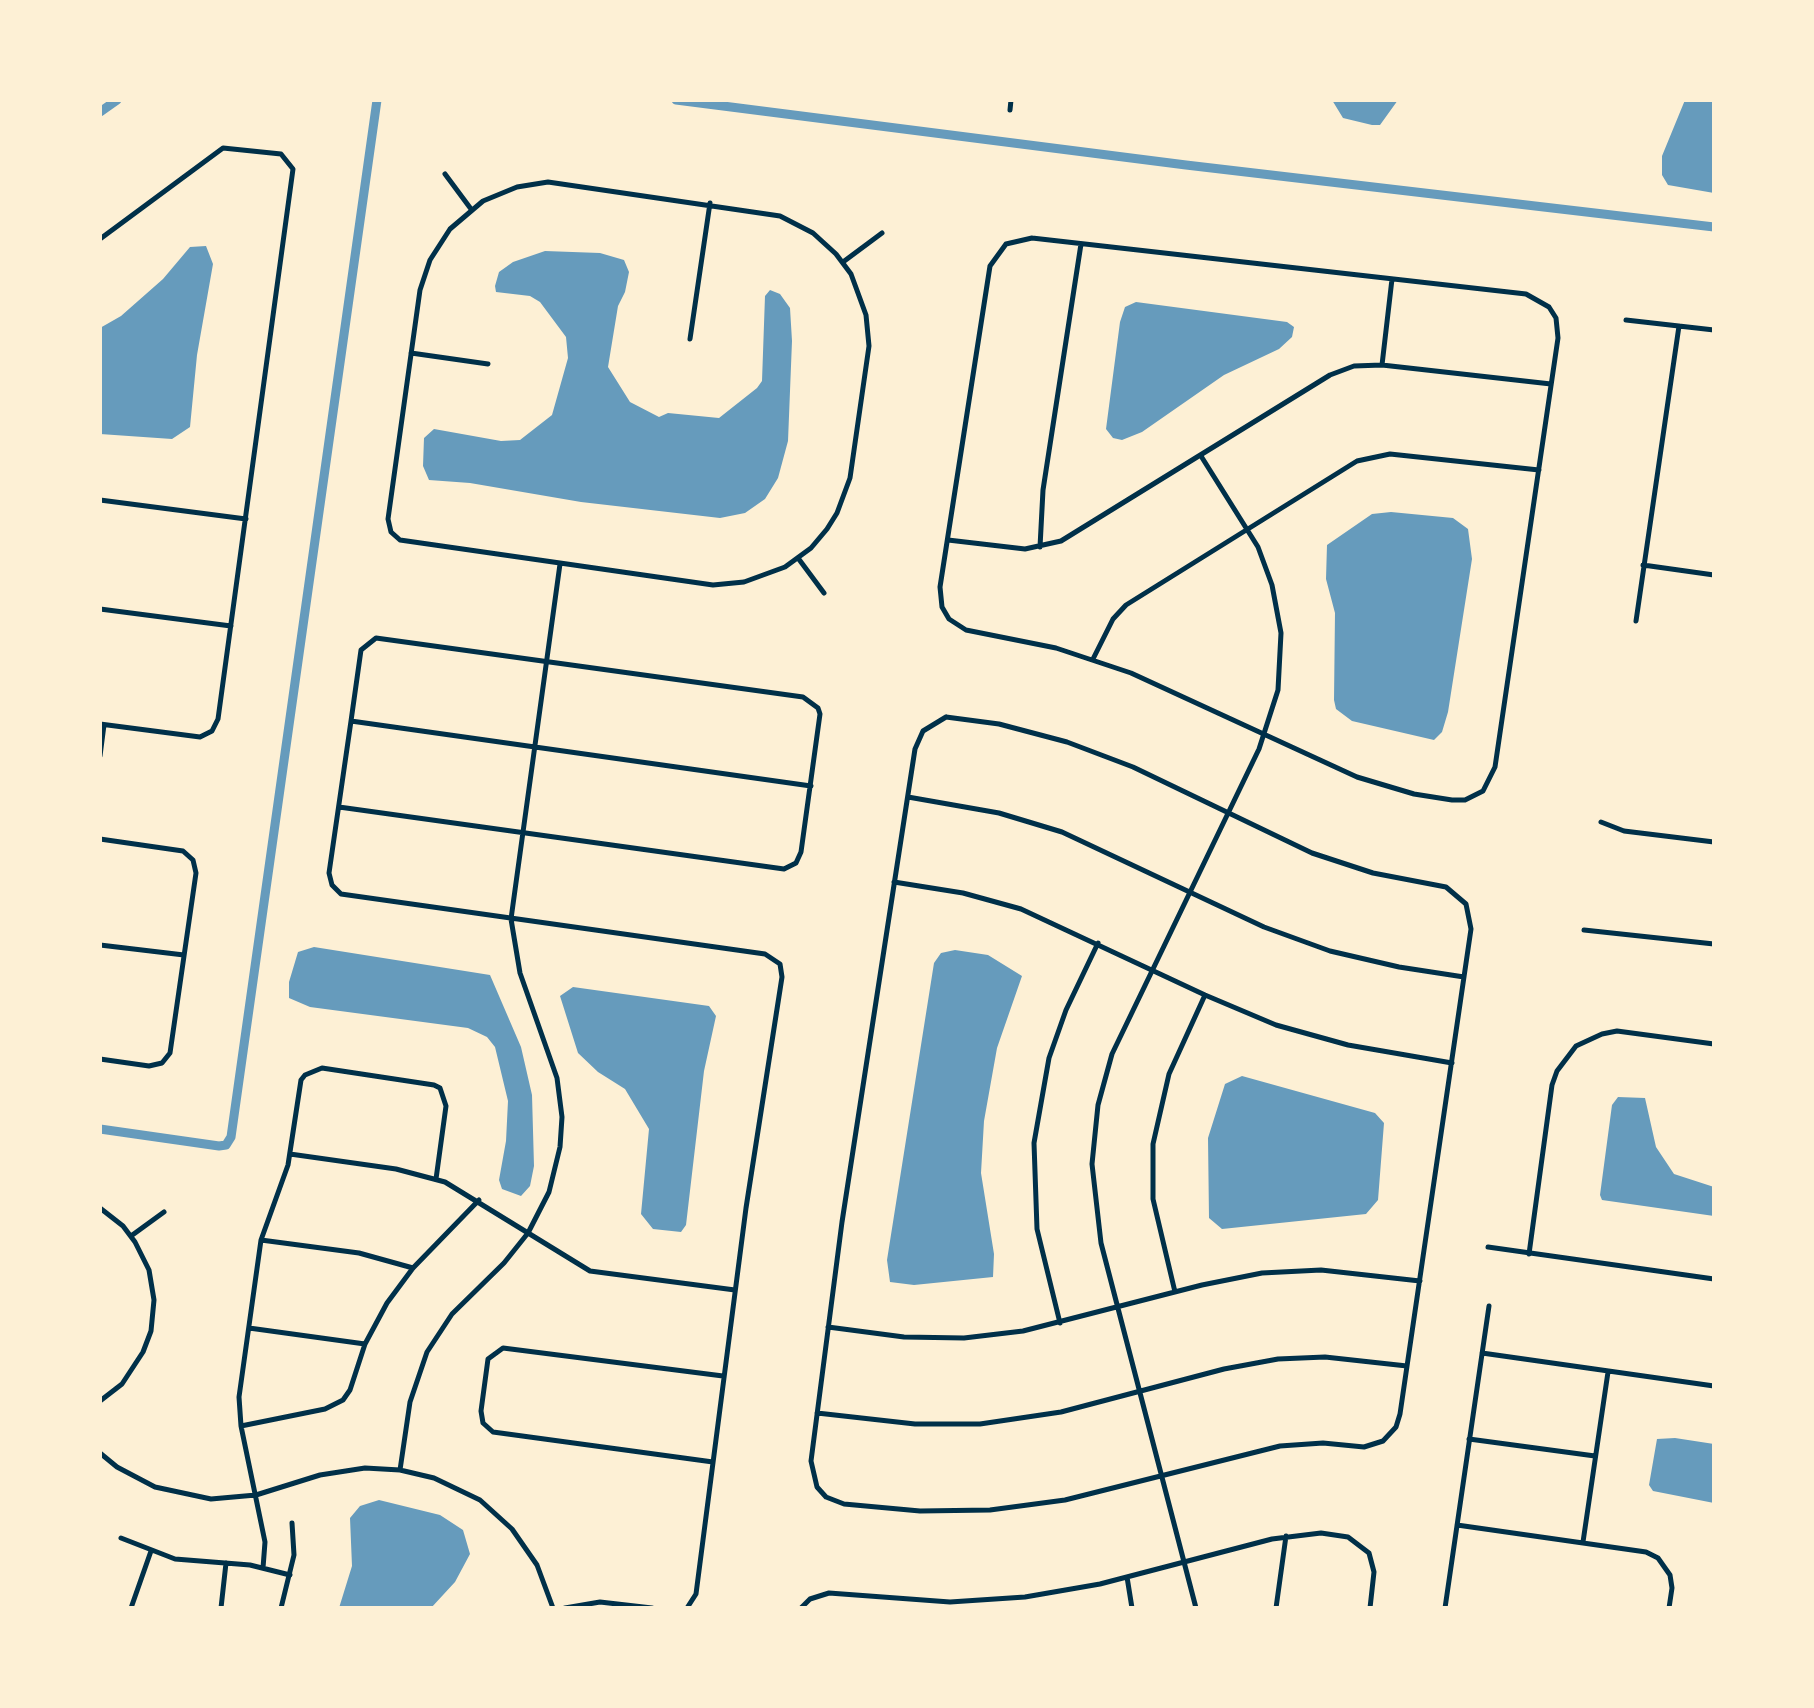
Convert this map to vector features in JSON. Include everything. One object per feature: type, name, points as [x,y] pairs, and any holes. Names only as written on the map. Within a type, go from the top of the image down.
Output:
[{"type":"street","points":[[1010,110],[1011,100]]},
{"type":"street","points":[[100,239],[229,146],[275,152],[286,158],[294,176],[218,719],[212,731],[193,737],[102,724],[100,756]]},
{"type":"street","points":[[445,174],[471,209]]},
{"type":"street","points":[[548,182],[710,203],[762,211],[798,223],[828,245],[859,291],[869,346],[866,375],[845,496],[828,529],[798,558],[773,573],[731,584],[700,584],[400,540],[390,532],[388,519],[420,290],[430,260],[450,229],[471,209],[499,193],[548,182]]},
{"type":"street","points":[[690,340],[710,203]]},
{"type":"street","points":[[843,262],[882,233]]},
{"type":"street","points":[[1018,239],[1081,244],[1526,294],[1549,307],[1558,324],[1551,384],[1495,768],[1482,790],[1465,800],[1452,800],[1385,786],[1330,766],[1166,687],[1093,659],[972,632],[954,623],[942,607],[940,594],[993,259],[1006,244],[1018,239]]},
{"type":"street","points":[[1040,547],[1043,490],[1081,244]]},
{"type":"street","points":[[1382,365],[1392,279]]},
{"type":"street","points":[[1626,320],[1714,330]]},
{"type":"street","points":[[1636,621],[1680,326]]},
{"type":"street","points":[[412,353],[488,364]]},
{"type":"street","points":[[948,540],[1009,549],[1040,547],[1075,534],[1342,369],[1382,365],[1551,384]]},
{"type":"street","points":[[1093,659],[1121,609],[1356,461],[1377,454],[1539,470]]},
{"type":"street","points":[[1196,1608],[1117,1308],[1096,1217],[1092,1164],[1094,1131],[1112,1054],[1265,735],[1278,690],[1281,633],[1272,585],[1247,529],[1201,456]]},
{"type":"street","points":[[100,500],[246,519]]},
{"type":"street","points":[[798,558],[824,592]]},
{"type":"street","points":[[400,1470],[410,1402],[427,1352],[452,1314],[504,1263],[528,1233],[556,1170],[562,1116],[551,1056],[514,953],[512,918],[560,564]]},
{"type":"street","points":[[1643,565],[1714,574]]},
{"type":"street","points":[[100,609],[231,626]]},
{"type":"street","points":[[338,807],[784,869],[799,858],[820,714],[809,699],[376,638],[362,650],[350,721],[338,807],[329,873],[332,885],[341,894],[765,954],[780,964],[782,977],[696,1594],[687,1608]]},
{"type":"street","points":[[959,717],[1067,742],[1228,813],[1342,864],[1446,887],[1466,904],[1472,922],[1399,1421],[1388,1438],[1364,1447],[1280,1446],[1064,1500],[990,1510],[920,1512],[844,1504],[821,1492],[812,1474],[828,1327],[894,882],[920,736],[939,719],[959,717]]},
{"type":"street","points":[[350,721],[810,786]]},
{"type":"street","points":[[908,797],[1031,821],[1092,844],[1264,927],[1330,951],[1464,977]]},
{"type":"street","points":[[1602,822],[1624,831],[1714,842]]},
{"type":"street","points":[[100,839],[177,850],[193,860],[196,873],[172,1047],[167,1059],[149,1066],[100,1060]]},
{"type":"street","points":[[894,882],[1007,904],[1205,995],[1312,1036],[1452,1063]]},
{"type":"street","points":[[1584,930],[1714,944]]},
{"type":"street","points":[[1060,1323],[1037,1229],[1034,1143],[1049,1058],[1066,1010],[1098,943]]},
{"type":"street","points":[[100,945],[184,955]]},
{"type":"street","points":[[1175,1292],[1154,1199],[1153,1144],[1168,1074],[1205,995]]},
{"type":"street","points":[[1528,1254],[1552,1085],[1557,1070],[1576,1046],[1616,1031],[1714,1044]]},
{"type":"street","points":[[263,1568],[265,1542],[241,1426],[239,1397],[261,1240],[290,1154],[301,1080],[310,1071],[322,1068],[434,1085],[444,1094],[446,1106],[436,1178]]},
{"type":"street","points":[[290,1154],[396,1168],[436,1178],[479,1200],[590,1270],[736,1290]]},
{"type":"street","points":[[241,1426],[338,1404],[350,1390],[366,1344],[387,1303],[413,1268],[479,1200]]},
{"type":"street","points":[[100,1208],[131,1236],[143,1256],[152,1285],[151,1330],[132,1372],[100,1401]]},
{"type":"street","points":[[131,1236],[164,1212]]},
{"type":"street","points":[[261,1240],[359,1253],[413,1268]]},
{"type":"street","points":[[1488,1247],[1714,1279]]},
{"type":"street","points":[[828,1327],[904,1337],[964,1338],[1023,1332],[1232,1278],[1291,1270],[1359,1272],[1420,1281]]},
{"type":"street","points":[[1444,1608],[1489,1306]]},
{"type":"street","points":[[249,1328],[366,1344]]},
{"type":"street","points":[[713,1462],[492,1432],[483,1424],[481,1411],[488,1360],[503,1348],[724,1376]]},
{"type":"street","points":[[1482,1353],[1714,1386]]},
{"type":"street","points":[[817,1413],[915,1424],[980,1424],[1061,1412],[1224,1368],[1278,1358],[1325,1357],[1408,1366]]},
{"type":"street","points":[[1583,1542],[1608,1371]]},
{"type":"street","points":[[1469,1439],[1596,1456]]},
{"type":"street","points":[[100,1452],[136,1478],[176,1494],[211,1499],[256,1495],[342,1470],[400,1470],[454,1486],[497,1514],[519,1538],[537,1565],[554,1608]]},
{"type":"street","points":[[281,1608],[295,1543],[292,1522]]},
{"type":"street","points":[[1457,1525],[1640,1550],[1658,1558],[1672,1581],[1670,1608]]},
{"type":"street","points":[[801,1608],[810,1599],[829,1593],[912,1601],[988,1600],[1063,1592],[1286,1536],[1342,1535],[1360,1543],[1374,1566],[1370,1608]]},
{"type":"street","points":[[1276,1608],[1286,1536]]},
{"type":"street","points":[[121,1538],[175,1559],[263,1568],[290,1575]]},
{"type":"street","points":[[131,1608],[151,1552]]},
{"type":"street","points":[[222,1608],[226,1563]]},
{"type":"street","points":[[1127,1577],[1132,1608]]},
{"type":"street","points":[[565,1608],[600,1602],[652,1608]]},
{"type":"water","points":[[1332,100],[1398,100],[1380,125],[1372,125],[1343,118]]},
{"type":"water","points":[[1685,100],[1714,100],[1714,193],[1668,185],[1662,175],[1662,156]]},
{"type":"water","points":[[206,246],[213,264],[197,355],[190,427],[172,439],[100,434],[100,328],[121,316],[163,279],[190,247]]},
{"type":"water","points":[[545,251],[600,253],[624,260],[629,272],[618,306],[608,367],[630,402],[659,417],[668,413],[719,418],[757,388],[762,381],[765,296],[770,290],[780,294],[790,308],[792,341],[788,441],[778,478],[765,499],[745,513],[720,518],[429,480],[423,466],[424,438],[434,429],[501,441],[520,440],[552,415],[568,358],[566,337],[540,302],[530,296],[496,292],[495,286],[499,272],[513,262]]},
{"type":"water","points":[[1136,302],[1287,322],[1294,327],[1292,337],[1279,349],[1224,375],[1142,432],[1122,440],[1113,438],[1106,429],[1120,322],[1125,307]]},
{"type":"water","points":[[1372,514],[1453,518],[1468,529],[1472,559],[1448,712],[1442,732],[1434,740],[1352,721],[1336,709],[1334,700],[1335,613],[1326,579],[1327,545]]},
{"type":"water","points":[[314,947],[490,975],[521,1047],[532,1095],[534,1166],[530,1186],[521,1196],[502,1189],[499,1180],[508,1101],[495,1047],[487,1037],[468,1028],[310,1007],[289,998],[289,982],[298,952]]},
{"type":"water","points":[[955,950],[988,955],[1022,976],[997,1048],[984,1121],[981,1173],[994,1254],[993,1277],[914,1285],[890,1282],[887,1260],[934,963],[941,953]]},
{"type":"water","points":[[573,987],[709,1006],[716,1016],[704,1071],[686,1225],[681,1232],[653,1229],[641,1214],[649,1129],[625,1089],[578,1053],[560,996]]},
{"type":"water","points":[[1242,1076],[1375,1113],[1384,1123],[1378,1200],[1366,1214],[1222,1229],[1209,1218],[1208,1138],[1225,1084]]},
{"type":"water","points":[[1618,1097],[1645,1098],[1656,1147],[1674,1174],[1714,1187],[1714,1216],[1602,1200],[1612,1105]]},
{"type":"water","points":[[1657,1439],[1714,1444],[1714,1503],[1653,1491],[1649,1485]]},
{"type":"water","points":[[379,1500],[440,1515],[463,1530],[470,1554],[455,1582],[431,1608],[339,1608],[352,1566],[350,1518],[360,1506]]},
{"type":"waterway","points":[[100,112],[117,100]]},
{"type":"waterway","points":[[100,1129],[219,1146],[226,1145],[231,1137],[377,100]]},
{"type":"waterway","points":[[676,100],[1714,227]]}]
